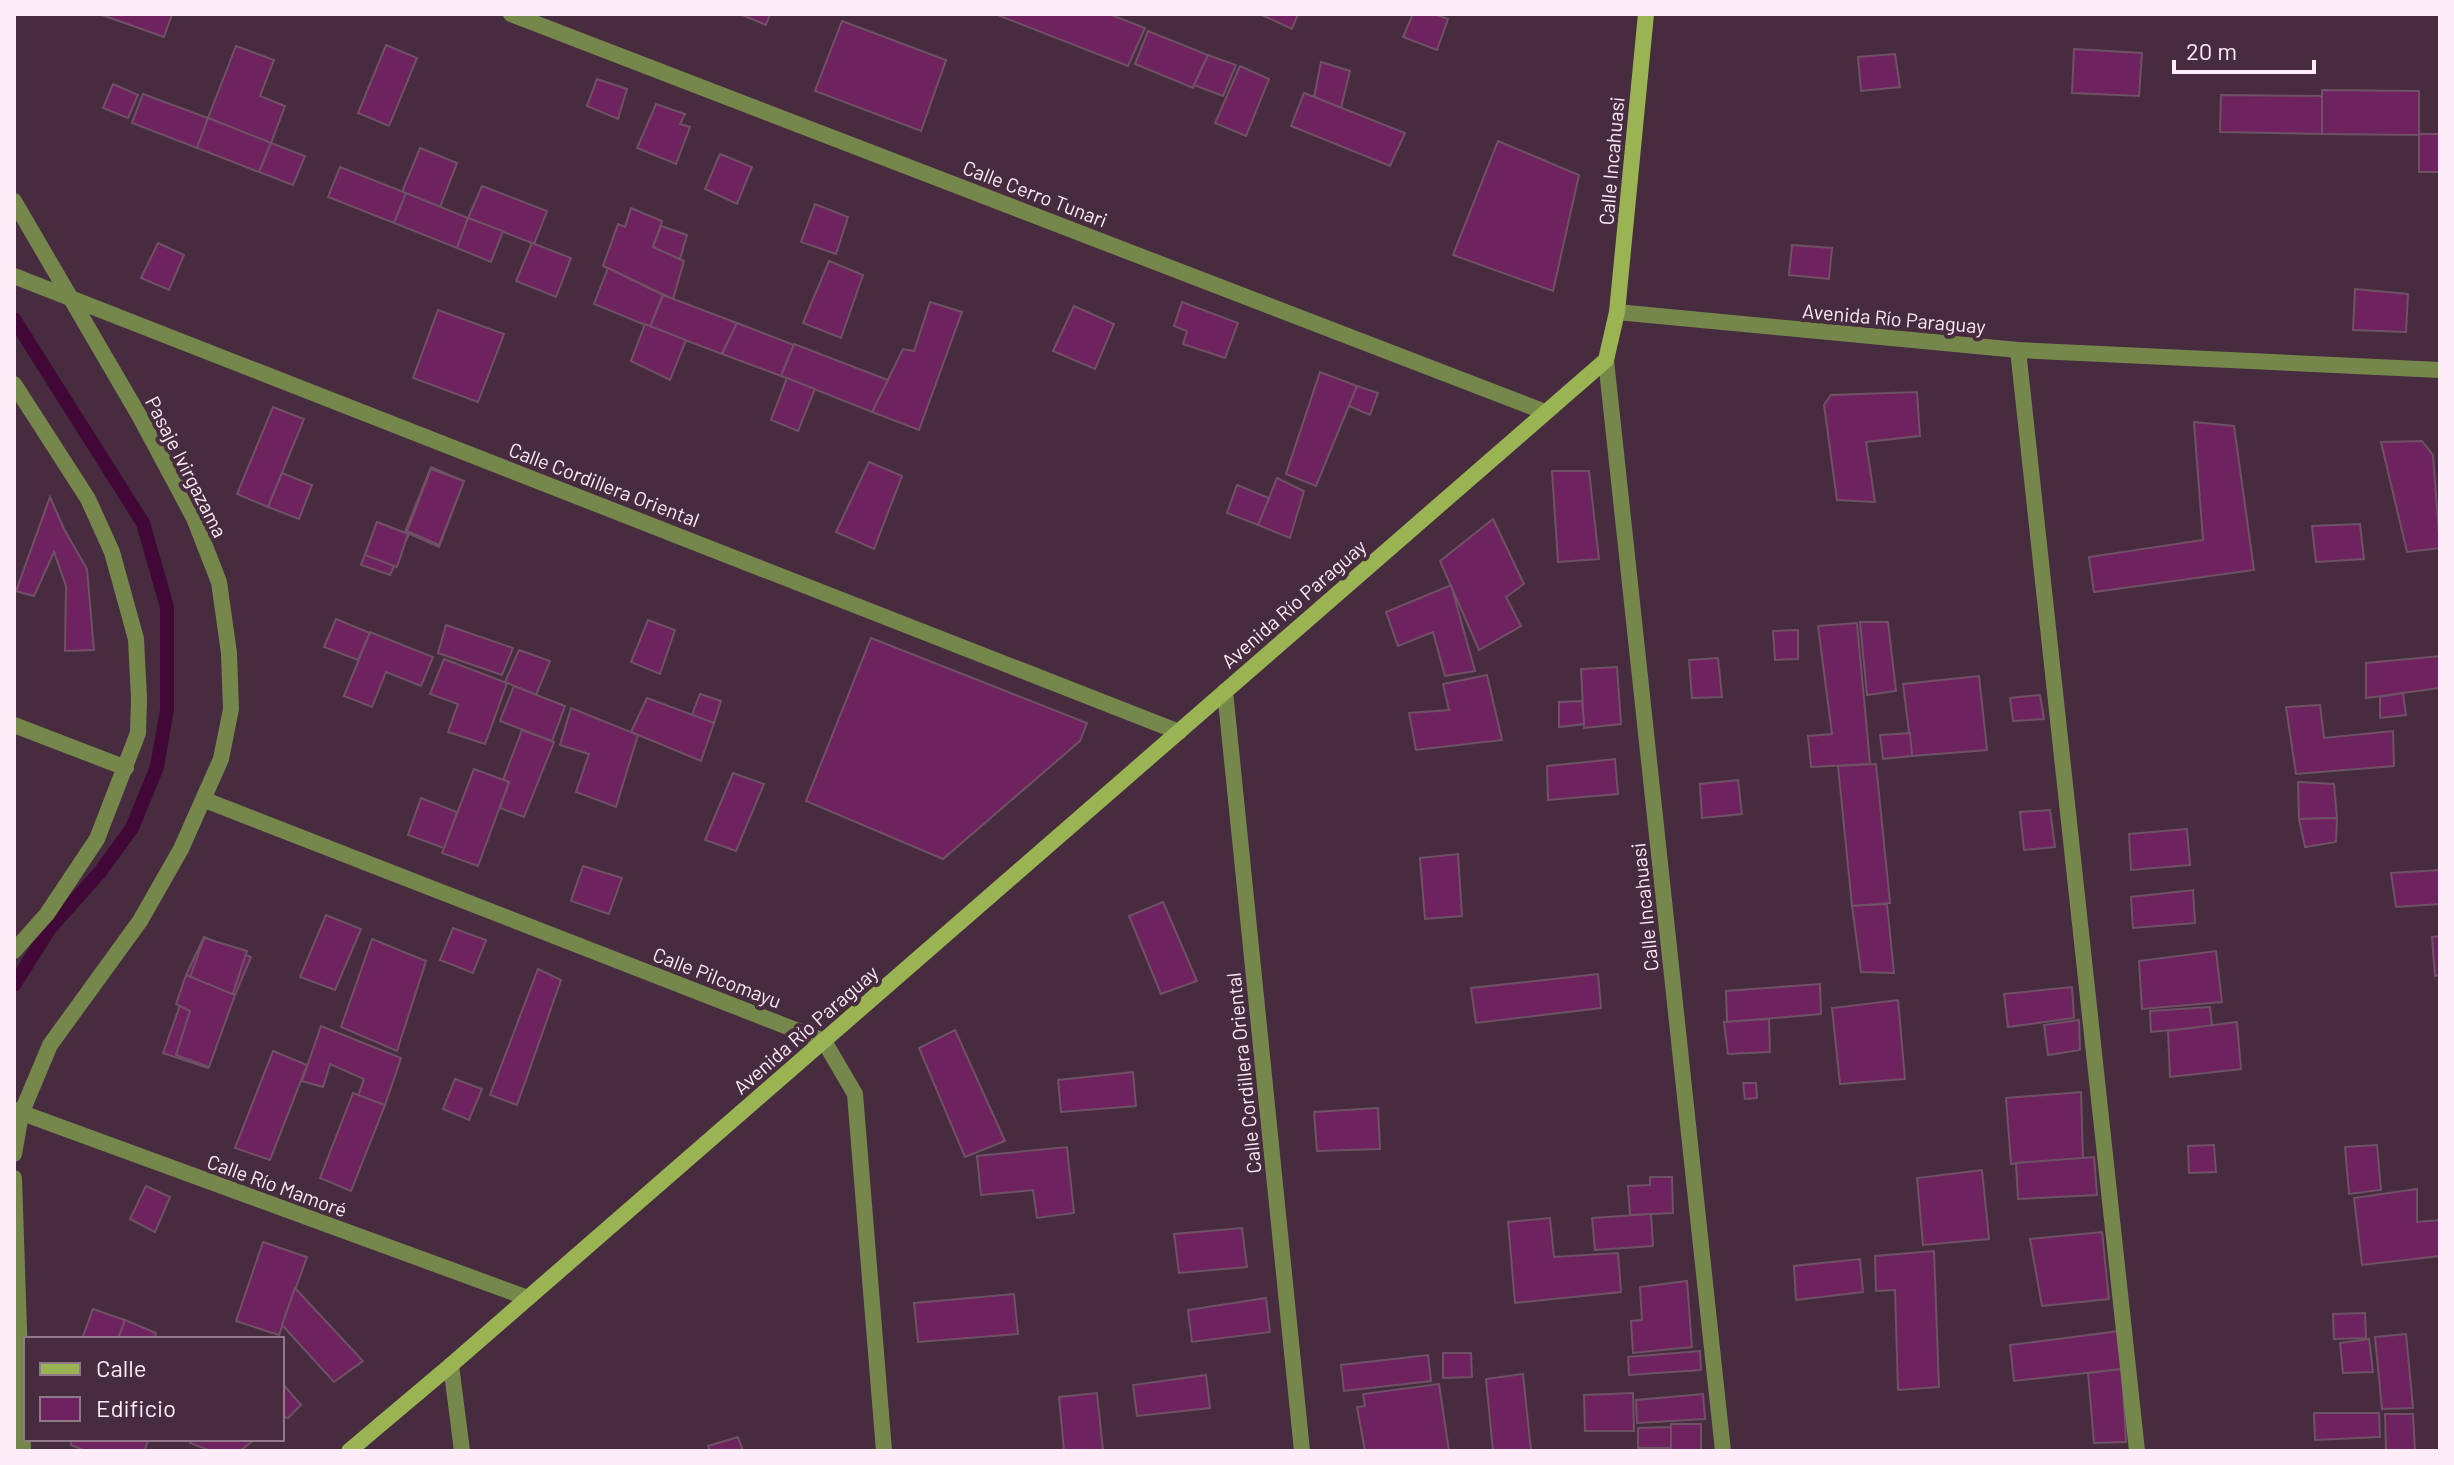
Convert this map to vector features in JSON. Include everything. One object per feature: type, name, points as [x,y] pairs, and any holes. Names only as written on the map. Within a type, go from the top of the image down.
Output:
[{"type":"main road","name":"Calle Incahuasi","points":[[1617,312],[1646,14]]},
{"type":"main road","points":[[1606,360],[1617,312]]},
{"type":"main road","name":"Avenida Río Paraguay","points":[[349,1451],[1606,360]]},
{"type":"street","name":"Calle Cerro Tunari","points":[[511,14],[1545,412]]},
{"type":"street","name":"Pasaje Ivirgazama","points":[[14,201],[140,417],[194,518],[219,582],[229,653],[231,709],[221,759],[205,800],[140,921],[50,1045],[17,1112],[14,1154]]},
{"type":"street","name":"Calle Cordillera Oriental","points":[[14,276],[1179,732]]},
{"type":"street","name":"Avenida Río Paraguay","points":[[1617,312],[2018,350],[2440,370]]},
{"type":"street","points":[[2018,350],[2137,1451]]},
{"type":"street","name":"Calle Incahuasi","points":[[1606,360],[1723,1451]]},
{"type":"street","points":[[14,384],[88,499],[112,552],[136,639],[139,698],[138,733],[97,839],[47,914],[14,951]]},
{"type":"street","name":"Calle Cordillera Oriental","points":[[1225,691],[1302,1451]]},
{"type":"street","points":[[14,725],[126,768]]},
{"type":"street","name":"Calle Pilcomayu","points":[[205,800],[824,1041]]},
{"type":"street","points":[[824,1041],[855,1094],[884,1451]]},
{"type":"street","name":"Calle Río Mamoré","points":[[17,1112],[528,1298]]},
{"type":"street","points":[[14,1178],[23,1451]]},
{"type":"street","points":[[451,1365],[462,1451]]},
{"type":"building","points":[[99,14],[172,14],[164,37]]},
{"type":"building","points":[[740,14],[770,14],[766,25]]},
{"type":"building","points":[[1001,14],[1109,14],[1145,28],[1128,66]]},
{"type":"building","points":[[1260,14],[1298,14],[1292,29]]},
{"type":"building","points":[[1413,14],[1434,14],[1448,19],[1437,50],[1403,37]]},
{"type":"building","points":[[842,21],[946,60],[921,131],[815,91]]},
{"type":"building","points":[[1148,31],[1208,55],[1193,88],[1135,64]]},
{"type":"building","points":[[386,45],[417,58],[389,126],[358,113]]},
{"type":"building","points":[[236,46],[274,60],[260,96],[285,106],[271,143],[208,118]]},
{"type":"building","points":[[2074,49],[2142,53],[2139,96],[2072,93]]},
{"type":"building","points":[[1895,54],[1900,87],[1861,91],[1858,57]]},
{"type":"building","points":[[1208,55],[1236,65],[1223,96],[1194,85]]},
{"type":"building","points":[[1321,62],[1350,71],[1341,108],[1314,97]]},
{"type":"building","points":[[1240,66],[1269,79],[1246,136],[1215,123]]},
{"type":"building","points":[[597,79],[627,89],[618,119],[587,106]]},
{"type":"building","points":[[113,84],[138,95],[128,118],[103,108]]},
{"type":"building","points":[[2322,90],[2419,91],[2419,135],[2322,134]]},
{"type":"building","points":[[1304,93],[1405,133],[1390,166],[1291,126]]},
{"type":"building","points":[[143,94],[208,118],[197,148],[132,123]]},
{"type":"building","points":[[2221,95],[2322,96],[2322,134],[2220,132]]},
{"type":"building","points":[[656,104],[685,114],[680,124],[690,127],[676,164],[637,148]]},
{"type":"building","points":[[208,118],[271,143],[259,172],[197,148]]},
{"type":"building","points":[[2419,134],[2440,134],[2440,172],[2419,172]]},
{"type":"building","points":[[1498,141],[1579,175],[1553,291],[1453,255]]},
{"type":"building","points":[[271,143],[305,156],[293,185],[259,172]]},
{"type":"building","points":[[420,148],[457,163],[440,207],[402,192]]},
{"type":"building","points":[[720,154],[752,167],[737,204],[705,189]]},
{"type":"building","points":[[340,167],[406,193],[394,223],[328,197]]},
{"type":"building","points":[[482,186],[547,211],[534,244],[468,218]]},
{"type":"building","points":[[406,193],[468,218],[457,248],[394,223]]},
{"type":"building","points":[[815,204],[848,217],[836,254],[801,242]]},
{"type":"building","points":[[631,208],[662,221],[653,247],[684,261],[673,299],[603,266],[618,224],[625,227]]},
{"type":"building","points":[[468,218],[503,231],[491,262],[457,248]]},
{"type":"building","points":[[661,226],[687,235],[680,259],[653,247]]},
{"type":"building","points":[[158,243],[184,255],[169,290],[141,278]]},
{"type":"building","points":[[532,243],[571,258],[556,297],[516,281]]},
{"type":"building","points":[[1792,245],[1832,248],[1829,279],[1789,275]]},
{"type":"building","points":[[829,261],[863,275],[841,338],[803,323]]},
{"type":"building","points":[[608,268],[663,295],[650,327],[594,304]]},
{"type":"building","points":[[2355,289],[2408,294],[2406,332],[2353,330]]},
{"type":"building","points":[[663,295],[737,323],[722,354],[650,327]]},
{"type":"building","points":[[930,302],[962,312],[919,430],[872,412],[903,349],[914,351]]},
{"type":"building","points":[[1182,302],[1238,323],[1225,358],[1183,344],[1187,331],[1174,326]]},
{"type":"building","points":[[1074,306],[1114,324],[1095,369],[1053,351]]},
{"type":"building","points":[[438,310],[504,334],[478,402],[413,378]]},
{"type":"building","points":[[737,323],[794,345],[781,376],[722,354]]},
{"type":"building","points":[[645,324],[686,340],[670,380],[631,361]]},
{"type":"building","points":[[794,344],[888,380],[872,412],[781,376]]},
{"type":"building","points":[[1320,372],[1357,386],[1316,486],[1286,474]]},
{"type":"building","points":[[787,378],[815,389],[798,431],[771,420]]},
{"type":"building","points":[[1357,386],[1378,393],[1370,415],[1349,406]]},
{"type":"building","points":[[1917,392],[1920,436],[1866,442],[1875,502],[1837,500],[1824,405],[1831,395]]},
{"type":"building","points":[[273,407],[304,419],[268,507],[237,494]]},
{"type":"building","points":[[2194,422],[2234,426],[2254,570],[2094,592],[2089,557],[2203,540]]},
{"type":"building","points":[[2422,441],[2433,455],[2440,548],[2407,552],[2381,442]]},
{"type":"building","points":[[869,462],[902,476],[874,549],[836,532]]},
{"type":"building","points":[[431,467],[464,481],[439,547],[405,532]]},
{"type":"building","points":[[431,469],[464,481],[439,545],[407,531]]},
{"type":"building","points":[[1552,471],[1589,471],[1599,559],[1558,562]]},
{"type":"building","points":[[282,473],[312,485],[299,519],[268,507]]},
{"type":"building","points":[[1277,478],[1304,491],[1290,538],[1258,525]]},
{"type":"building","points":[[1237,485],[1269,498],[1258,525],[1227,513]]},
{"type":"building","points":[[50,497],[87,569],[94,650],[65,651],[66,586],[54,552],[34,596],[16,591]]},
{"type":"building","points":[[1493,519],[1524,584],[1506,597],[1521,626],[1479,650],[1440,561]]},
{"type":"building","points":[[377,522],[409,534],[390,575],[361,565]]},
{"type":"building","points":[[377,522],[408,534],[397,567],[365,555]]},
{"type":"building","points":[[2360,524],[2364,559],[2316,562],[2312,526]]},
{"type":"building","points":[[1451,585],[1475,671],[1445,676],[1433,632],[1398,646],[1386,612]]},
{"type":"building","points":[[336,619],[370,633],[358,660],[324,647]]},
{"type":"building","points":[[648,620],[675,630],[660,674],[631,662]]},
{"type":"building","points":[[1860,622],[1888,622],[1896,691],[1867,695]]},
{"type":"building","points":[[1857,623],[1870,764],[1811,767],[1808,736],[1832,734],[1818,626]]},
{"type":"building","points":[[446,625],[513,648],[502,675],[438,653]]},
{"type":"building","points":[[1798,630],[1798,659],[1775,660],[1773,631]]},
{"type":"building","points":[[370,632],[433,657],[421,686],[386,672],[372,707],[344,696]]},
{"type":"building","points":[[871,638],[1087,723],[1080,741],[943,859],[806,801]]},
{"type":"building","points":[[519,650],[550,661],[536,695],[505,682]]},
{"type":"building","points":[[2440,656],[2440,688],[2366,698],[2366,663]]},
{"type":"building","points":[[1718,658],[1722,697],[1692,698],[1689,660]]},
{"type":"building","points":[[444,659],[507,683],[485,744],[448,732],[458,704],[430,694]]},
{"type":"building","points":[[1617,667],[1621,724],[1584,728],[1581,669]]},
{"type":"building","points":[[1487,675],[1502,740],[1416,750],[1409,713],[1449,710],[1443,684]]},
{"type":"building","points":[[1979,676],[1987,750],[1912,756],[1903,684]]},
{"type":"building","points":[[514,686],[565,706],[552,741],[500,721]]},
{"type":"building","points":[[2403,693],[2406,715],[2380,718],[2380,697]]},
{"type":"building","points":[[700,694],[721,701],[714,723],[692,715]]},
{"type":"building","points":[[2040,695],[2044,719],[2013,721],[2010,698]]},
{"type":"building","points":[[647,698],[714,723],[701,761],[631,732]]},
{"type":"building","points":[[1582,701],[1584,724],[1559,727],[1559,702]]},
{"type":"building","points":[[2320,705],[2324,738],[2393,731],[2394,766],[2296,774],[2286,707]]},
{"type":"building","points":[[571,708],[638,735],[616,807],[576,792],[589,754],[560,745]]},
{"type":"building","points":[[522,730],[554,742],[524,817],[500,808],[509,782],[503,780]]},
{"type":"building","points":[[1910,733],[1912,756],[1883,759],[1880,735]]},
{"type":"building","points":[[1615,759],[1618,794],[1548,800],[1547,766]]},
{"type":"building","points":[[1876,764],[1890,903],[1852,906],[1838,766]]},
{"type":"building","points":[[474,769],[509,782],[478,866],[442,853]]},
{"type":"building","points":[[733,773],[764,784],[736,851],[705,840]]},
{"type":"building","points":[[1738,780],[1742,814],[1702,818],[1700,784]]},
{"type":"building","points":[[2298,782],[2334,784],[2337,818],[2299,819]]},
{"type":"building","points":[[421,798],[457,812],[444,848],[408,835]]},
{"type":"building","points":[[2050,810],[2055,847],[2024,850],[2020,812]]},
{"type":"building","points":[[2337,818],[2336,842],[2305,847],[2299,819]]},
{"type":"building","points":[[2187,829],[2190,865],[2131,870],[2129,834]]},
{"type":"building","points":[[1458,854],[1462,916],[1425,919],[1420,858]]},
{"type":"building","points":[[583,866],[622,878],[609,914],[571,901]]},
{"type":"building","points":[[2440,870],[2440,904],[2396,907],[2391,873]]},
{"type":"building","points":[[2193,890],[2195,923],[2133,928],[2131,897]]},
{"type":"building","points":[[1163,902],[1197,981],[1161,994],[1129,916]]},
{"type":"building","points":[[1887,904],[1894,973],[1861,972],[1852,906]]},
{"type":"building","points":[[326,915],[361,929],[335,990],[300,977]]},
{"type":"building","points":[[453,928],[486,940],[473,973],[440,960]]},
{"type":"building","points":[[2440,936],[2440,975],[2435,976],[2432,937]]},
{"type":"building","points":[[204,937],[251,957],[235,995],[186,975]]},
{"type":"building","points":[[204,938],[247,951],[208,1068],[163,1053]]},
{"type":"building","points":[[372,939],[426,961],[397,1051],[341,1027]]},
{"type":"building","points":[[2216,951],[2222,1002],[2142,1009],[2139,961]]},
{"type":"building","points":[[538,969],[561,980],[517,1105],[490,1095]]},
{"type":"building","points":[[1598,974],[1601,1008],[1476,1023],[1471,988]]},
{"type":"building","points":[[186,975],[235,995],[209,1067],[176,1055],[190,1011],[176,1004]]},
{"type":"building","points":[[1820,984],[1821,1014],[1727,1022],[1726,991]]},
{"type":"building","points":[[2072,987],[2074,1018],[2008,1027],[2004,994]]},
{"type":"building","points":[[1898,1000],[1905,1079],[1840,1084],[1832,1008]]},
{"type":"building","points":[[2210,1007],[2212,1026],[2151,1032],[2150,1011]]},
{"type":"building","points":[[1769,1019],[1770,1052],[1728,1054],[1724,1022]]},
{"type":"building","points":[[2079,1020],[2080,1050],[2048,1055],[2044,1025]]},
{"type":"building","points":[[2237,1022],[2241,1069],[2170,1077],[2168,1031]]},
{"type":"building","points":[[321,1026],[401,1058],[385,1105],[358,1096],[364,1079],[330,1064],[323,1087],[302,1081]]},
{"type":"building","points":[[955,1030],[1005,1141],[965,1157],[919,1048]]},
{"type":"building","points":[[273,1051],[307,1065],[270,1160],[235,1148]]},
{"type":"building","points":[[1133,1072],[1136,1106],[1061,1112],[1058,1080]]},
{"type":"building","points":[[455,1079],[482,1089],[469,1120],[443,1109]]},
{"type":"building","points":[[1743,1083],[1756,1083],[1757,1098],[1745,1099]]},
{"type":"building","points":[[2081,1092],[2083,1159],[2011,1164],[2006,1098]]},
{"type":"building","points":[[353,1093],[385,1105],[351,1191],[320,1178]]},
{"type":"building","points":[[1378,1108],[1380,1149],[1317,1151],[1314,1112]]},
{"type":"building","points":[[2214,1145],[2216,1172],[2189,1173],[2188,1146]]},
{"type":"building","points":[[2377,1145],[2381,1190],[2349,1194],[2345,1147]]},
{"type":"building","points":[[1067,1147],[1074,1213],[1037,1218],[1033,1190],[981,1195],[977,1156]]},
{"type":"building","points":[[2094,1157],[2097,1195],[2018,1199],[2016,1163]]},
{"type":"building","points":[[1982,1170],[1989,1239],[1923,1245],[1917,1178]]},
{"type":"building","points":[[1650,1177],[1672,1177],[1673,1213],[1630,1215],[1628,1186],[1650,1185]]},
{"type":"building","points":[[146,1186],[170,1197],[155,1232],[130,1219]]},
{"type":"building","points":[[2417,1189],[2417,1222],[2440,1220],[2440,1256],[2362,1265],[2354,1198]]},
{"type":"building","points":[[1651,1214],[1653,1246],[1595,1250],[1592,1218]]},
{"type":"building","points":[[1550,1218],[1554,1257],[1618,1253],[1621,1292],[1515,1303],[1508,1222]]},
{"type":"building","points":[[1242,1228],[1247,1267],[1179,1273],[1174,1234]]},
{"type":"building","points":[[2102,1232],[2109,1299],[2042,1306],[2030,1239]]},
{"type":"building","points":[[263,1242],[307,1257],[279,1335],[236,1321]]},
{"type":"building","points":[[1934,1251],[1939,1387],[1898,1390],[1895,1290],[1876,1291],[1875,1256]]},
{"type":"building","points":[[1860,1259],[1863,1292],[1796,1300],[1794,1266]]},
{"type":"building","points":[[1687,1281],[1692,1347],[1633,1353],[1631,1321],[1642,1320],[1640,1287]]},
{"type":"building","points":[[295,1288],[363,1361],[334,1382],[282,1325]]},
{"type":"building","points":[[1014,1294],[1018,1334],[918,1342],[914,1303]]},
{"type":"building","points":[[1266,1298],[1270,1332],[1192,1342],[1188,1310]]},
{"type":"building","points":[[93,1309],[125,1320],[119,1337],[83,1337]]},
{"type":"building","points":[[2365,1313],[2366,1338],[2334,1339],[2333,1314]]},
{"type":"building","points":[[125,1320],[156,1333],[155,1337],[119,1337]]},
{"type":"building","points":[[2120,1331],[2122,1369],[2014,1381],[2010,1345]]},
{"type":"building","points":[[2406,1334],[2413,1408],[2382,1409],[2375,1337]]},
{"type":"building","points":[[2369,1339],[2373,1372],[2343,1373],[2340,1343]]},
{"type":"building","points":[[1700,1351],[1701,1370],[1629,1375],[1628,1357]]},
{"type":"building","points":[[1443,1353],[1471,1353],[1472,1377],[1443,1378]]},
{"type":"building","points":[[1428,1355],[1431,1381],[1344,1391],[1341,1365]]},
{"type":"building","points":[[2122,1369],[2126,1442],[2094,1443],[2088,1373]]},
{"type":"building","points":[[1523,1374],[1531,1451],[1493,1451],[1486,1379]]},
{"type":"building","points":[[1206,1375],[1210,1408],[1137,1416],[1133,1385]]},
{"type":"building","points":[[1439,1384],[1449,1451],[1365,1451],[1357,1407],[1365,1406],[1363,1394]]},
{"type":"building","points":[[284,1385],[301,1405],[288,1418],[284,1417]]},
{"type":"building","points":[[1097,1393],[1103,1451],[1064,1451],[1059,1397]]},
{"type":"building","points":[[1633,1393],[1634,1431],[1585,1431],[1584,1395]]},
{"type":"building","points":[[1703,1394],[1705,1419],[1637,1423],[1636,1400]]},
{"type":"building","points":[[2314,1413],[2379,1413],[2380,1437],[2315,1440]]},
{"type":"building","points":[[2385,1414],[2413,1414],[2415,1451],[2386,1451]]},
{"type":"building","points":[[1671,1424],[1701,1424],[1701,1450],[1671,1451]]},
{"type":"building","points":[[1671,1427],[1671,1448],[1638,1448],[1638,1428]]},
{"type":"building","points":[[738,1437],[743,1451],[710,1451],[708,1446]]},
{"type":"building","points":[[71,1441],[148,1441],[144,1451],[86,1451],[71,1445]]},
{"type":"building","points":[[252,1441],[240,1451],[211,1451],[190,1443]]},
{"type":"waterway","points":[[14,319],[143,523],[167,607],[167,710],[157,767],[132,828],[100,872],[50,928],[14,985]]}]
